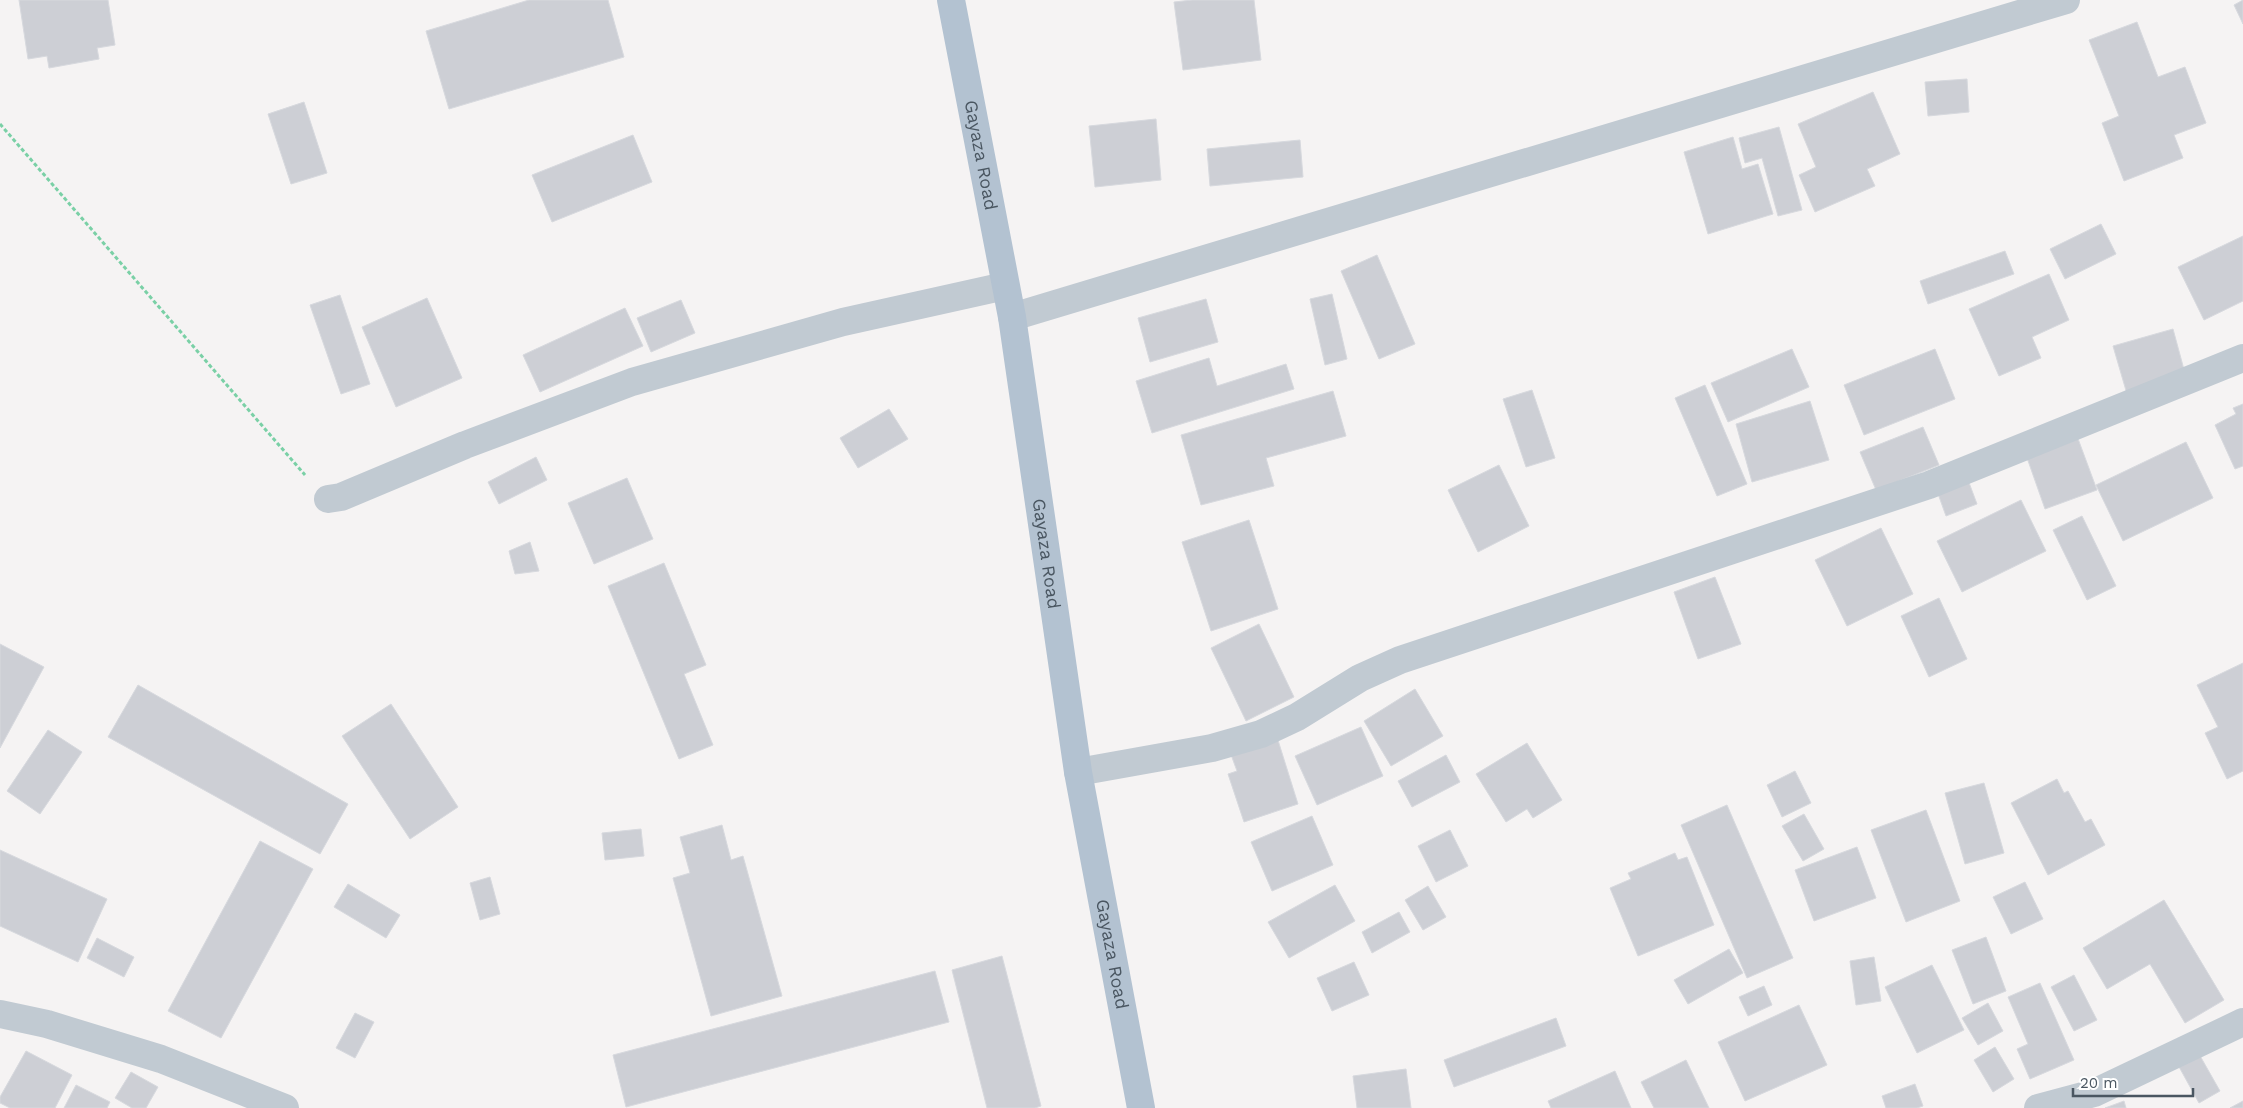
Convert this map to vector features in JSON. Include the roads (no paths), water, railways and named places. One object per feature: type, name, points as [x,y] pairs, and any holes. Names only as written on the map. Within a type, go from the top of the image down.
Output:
[{"type":"main road","name":"Gayaza Road","points":[[951,0],[1012,316],[1078,772],[1141,1108]]},
{"type":"street","points":[[1012,316],[2066,0]]},
{"type":"street","points":[[328,498],[341,497],[465,445],[632,382],[843,322],[1005,286]]},
{"type":"street","points":[[1078,772],[1212,748],[1261,734],[1297,717],[1360,678],[1400,660],[1929,485],[2243,358]]},
{"type":"street","points":[[0,1014],[47,1024],[161,1059],[283,1108]]},
{"type":"street","points":[[2038,1108],[2094,1093],[2243,1022]]}]
